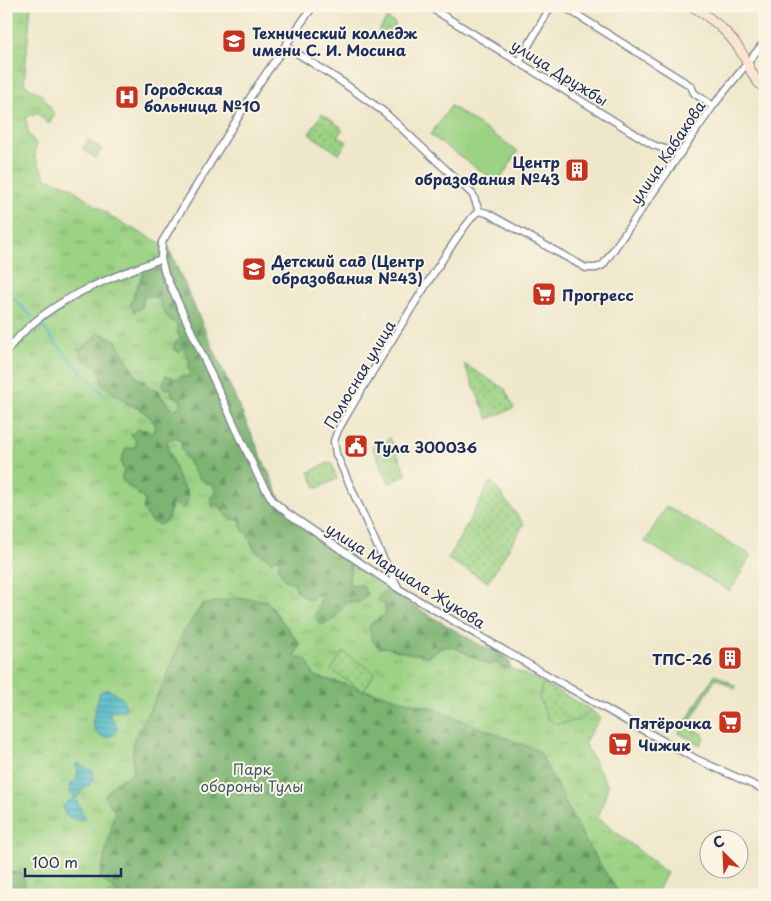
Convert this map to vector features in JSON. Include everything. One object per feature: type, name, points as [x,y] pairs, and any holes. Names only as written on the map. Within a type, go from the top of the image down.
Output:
[{"type":"street","points":[[6,352],[28,327],[49,310],[79,292],[122,273],[161,259],[162,242],[235,122],[313,6]]},
{"type":"street","name":"улица Дружбы","points":[[428,6],[653,145],[680,154]]},
{"type":"street","points":[[519,62],[551,6]]},
{"type":"street","points":[[562,6],[691,86],[694,93],[713,106]]},
{"type":"street","points":[[692,6],[728,32],[748,64],[756,82],[765,89]]},
{"type":"street","name":"улица Кабакова","points":[[479,211],[487,213],[586,268],[596,268],[606,263],[713,106],[765,41]]},
{"type":"street","points":[[286,46],[384,112],[467,188],[473,195],[479,211]]},
{"type":"street","name":"Полюсная улица","points":[[399,589],[379,550],[336,454],[334,441],[338,430],[414,305],[464,227],[475,213],[479,211]]},
{"type":"street","name":"улица Маршала Жукова","points":[[161,259],[165,274],[251,462],[273,501],[301,524],[399,589],[696,759],[765,790]]},
{"type":"green space","points":[[6,6],[31,6],[24,84],[42,95],[55,115],[48,124],[37,112],[26,118],[28,133],[36,144],[35,157],[46,178],[69,186],[116,220],[168,247],[161,259],[143,273],[133,295],[152,296],[159,299],[166,315],[177,325],[183,348],[190,362],[191,374],[170,385],[180,399],[181,406],[173,410],[170,404],[137,378],[134,370],[120,351],[116,340],[99,333],[84,347],[94,364],[98,366],[105,381],[114,391],[127,403],[146,413],[156,425],[152,434],[131,434],[136,441],[135,448],[121,461],[128,487],[140,492],[145,502],[170,512],[172,503],[187,491],[177,475],[169,453],[167,440],[176,437],[181,441],[182,450],[195,473],[201,480],[214,486],[219,504],[226,516],[241,521],[255,551],[280,561],[297,591],[318,591],[320,601],[315,617],[334,619],[349,602],[360,602],[349,584],[351,564],[387,590],[383,592],[386,613],[380,619],[374,621],[388,646],[402,652],[428,656],[444,647],[454,647],[478,659],[504,668],[510,668],[543,683],[539,697],[580,720],[591,710],[600,718],[584,743],[608,786],[598,818],[667,873],[655,895],[620,895],[587,844],[437,710],[314,676],[307,661],[295,656],[300,644],[266,600],[202,605],[182,635],[165,681],[133,741],[133,773],[116,782],[115,812],[100,877],[120,895],[6,895]]},
{"type":"green space","points":[[387,18],[396,24],[387,38],[378,32]]},
{"type":"green space","points":[[451,106],[518,151],[498,183],[430,135]]},
{"type":"green space","points":[[322,114],[340,126],[342,130],[338,136],[347,142],[339,154],[309,134]]},
{"type":"green space","points":[[88,140],[102,149],[96,158],[82,149]]},
{"type":"green space","points":[[168,247],[284,507],[317,530],[316,540],[351,564],[349,584],[363,585],[367,595],[360,602],[349,602],[334,619],[321,625],[315,617],[320,601],[318,592],[314,599],[308,600],[297,591],[294,583],[285,580],[278,568],[280,561],[275,558],[271,562],[255,551],[247,533],[241,528],[241,521],[226,516],[219,504],[212,506],[210,498],[216,492],[214,486],[201,480],[195,473],[182,450],[181,441],[176,437],[167,440],[179,480],[187,491],[188,501],[184,509],[172,503],[168,519],[160,525],[150,521],[143,509],[145,501],[121,478],[124,471],[121,461],[126,448],[135,448],[136,441],[131,435],[137,429],[146,430],[152,434],[156,425],[139,408],[127,403],[102,384],[98,366],[84,360],[78,349],[84,347],[99,333],[116,340],[137,378],[145,380],[149,387],[159,390],[162,398],[173,410],[181,406],[180,399],[172,395],[170,386],[166,390],[162,385],[166,375],[177,379],[182,376],[188,377],[191,374],[188,367],[190,362],[183,348],[179,352],[173,349],[175,342],[181,338],[178,335],[177,325],[166,315],[158,299],[152,296],[144,296],[142,307],[134,312],[130,305],[147,264],[161,259]]},
{"type":"green space","points":[[464,364],[505,389],[514,408],[488,419]]},
{"type":"green space","points":[[390,438],[407,475],[389,483],[372,446]]},
{"type":"green space","points":[[328,463],[332,464],[337,479],[318,488],[309,472]]},
{"type":"green space","points":[[491,481],[524,524],[488,582],[448,559]]},
{"type":"green space","points":[[666,506],[751,555],[730,591],[645,542]]},
{"type":"green space","points":[[387,590],[480,645],[497,652],[509,660],[510,668],[504,668],[495,662],[491,666],[456,648],[444,646],[428,656],[389,648],[379,648],[372,641],[369,627],[386,613],[385,605],[377,600]]},
{"type":"green space","name":"Парк обороны Тулы","points":[[234,598],[265,600],[300,644],[295,656],[307,661],[314,676],[437,710],[539,751],[587,844],[620,895],[120,895],[100,877],[115,812],[104,796],[116,782],[133,773],[133,741],[165,681],[182,635],[202,605]]},
{"type":"green space","points":[[343,652],[375,673],[363,691],[331,670]]},
{"type":"green space","points":[[715,674],[736,686],[735,689],[716,678],[688,725],[703,734],[704,738],[700,745],[679,733]]},
{"type":"green space","points":[[543,683],[591,710],[580,720],[557,724],[548,719],[539,697]]},
{"type":"green space","points":[[6,872],[21,873],[25,881],[25,895],[6,895]]},
{"type":"water","points":[[108,689],[122,698],[126,707],[124,711],[108,712],[117,727],[115,734],[105,738],[97,733],[92,723],[100,692]]},
{"type":"water","points":[[77,763],[93,771],[93,781],[80,793],[76,800],[85,818],[76,820],[65,815],[63,807],[68,801],[72,800],[74,795],[68,790],[76,779],[78,771],[75,766]]},
{"type":"waterway","points":[[6,283],[12,297],[32,317]]},
{"type":"waterway","points":[[40,324],[79,370],[106,397]]},
{"type":"place","name":"Технический колледж имени С. И. Мосина","points":[[234,41]]},
{"type":"place","name":"Городская больница №10","points":[[127,97]]},
{"type":"place","name":"Центр образования №43","points":[[577,170]]},
{"type":"place","name":"Детский сад (Центр образования №43)","points":[[254,269]]},
{"type":"place","name":"Прогресс","points":[[544,294]]},
{"type":"place","name":"Тула 300036","points":[[356,446]]},
{"type":"place","name":"ТПС-26","points":[[730,658]]},
{"type":"place","name":"Пятёрочка","points":[[730,722]]},
{"type":"place","name":"Чижик","points":[[620,744]]}]
